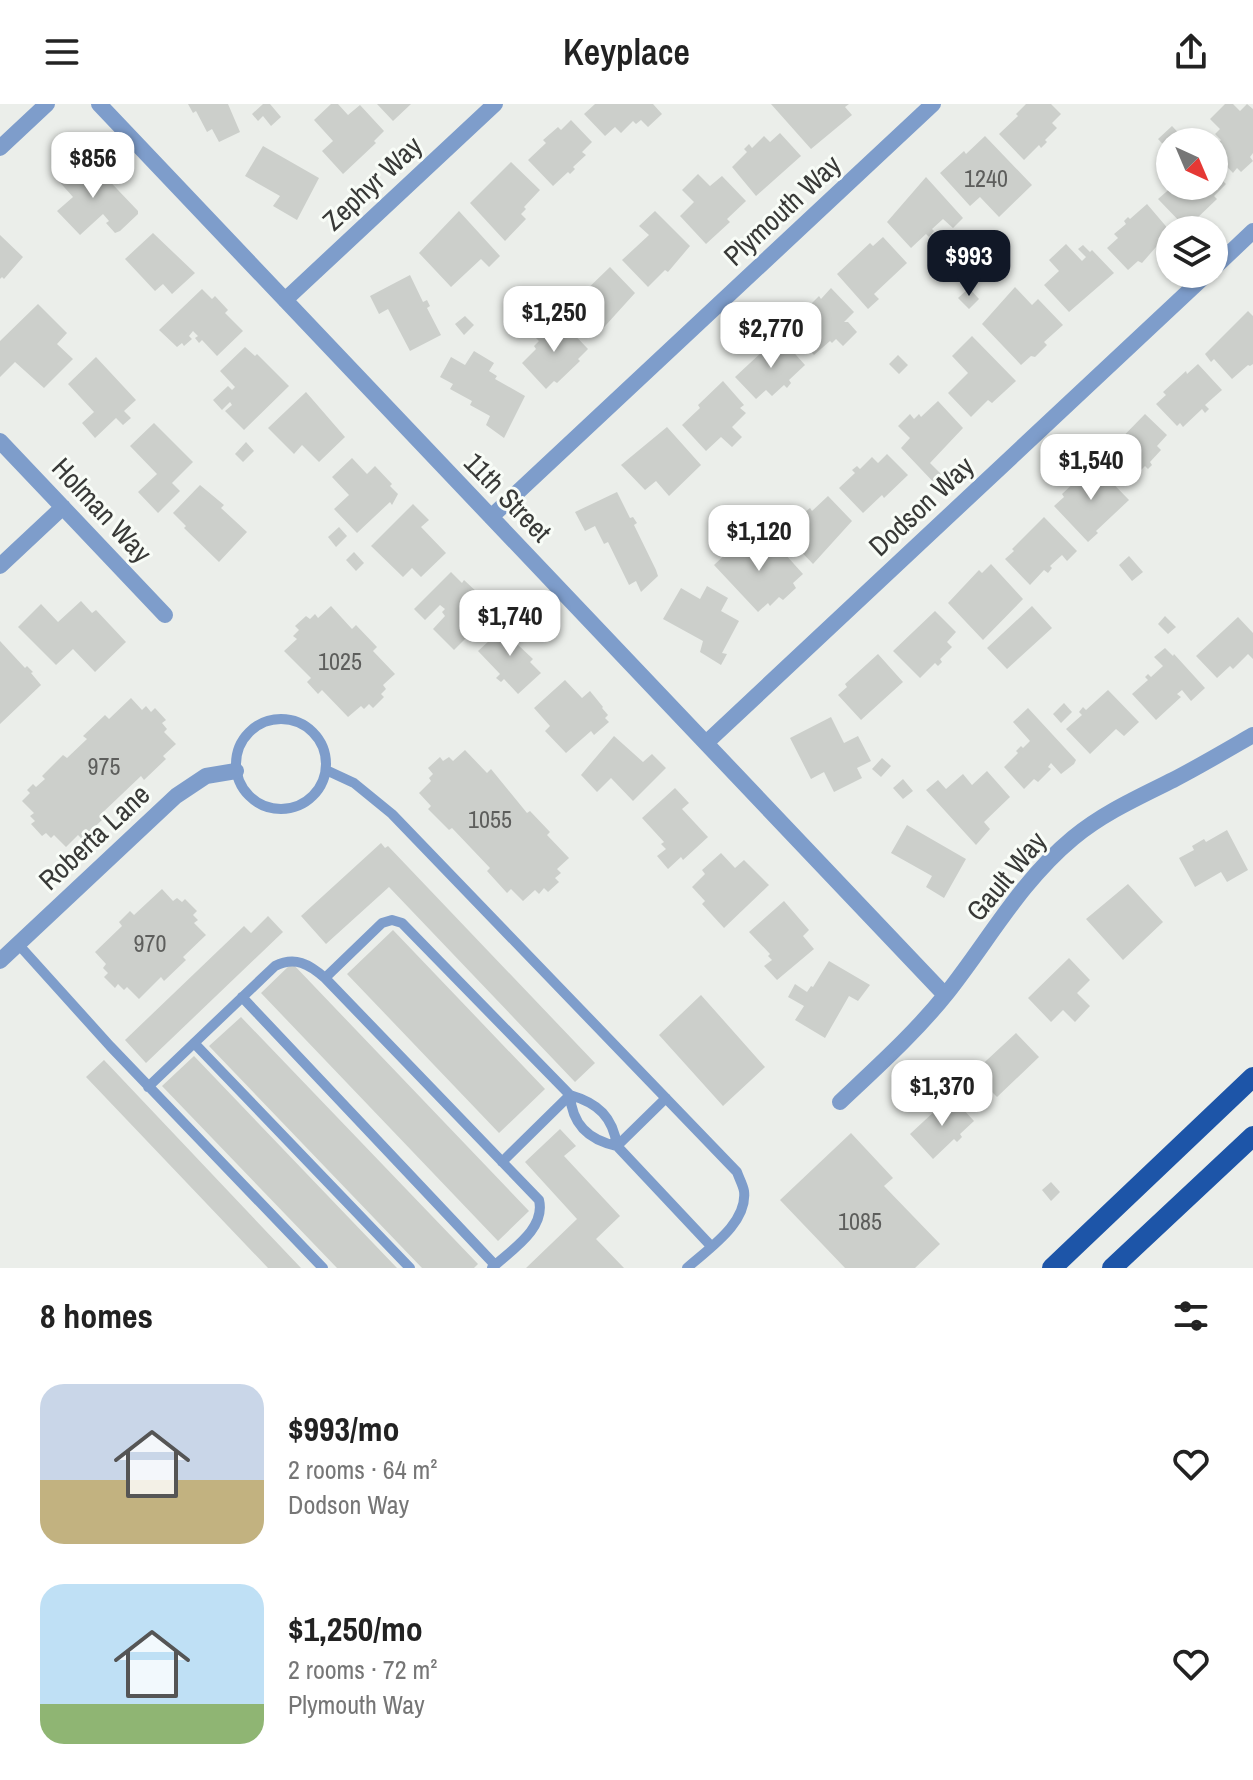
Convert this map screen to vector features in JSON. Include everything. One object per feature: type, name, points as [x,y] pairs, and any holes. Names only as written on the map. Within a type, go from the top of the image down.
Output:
[{"type":"main road","points":[[1052,1268],[1253,1077]]},
{"type":"main road","points":[[1112,1268],[1253,1136]]},
{"type":"street","points":[[0,148],[47,104]]},
{"type":"street","name":"11th Street","points":[[99,104],[945,995]]},
{"type":"street","name":"Zephyr Way","points":[[285,300],[495,104]]},
{"type":"street","name":"Plymouth Way","points":[[491,517],[933,104]]},
{"type":"street","points":[[1228,255],[1253,231]]},
{"type":"street","name":"Dodson Way","points":[[706,743],[1192,288]]},
{"type":"street","name":"Holman Way","points":[[0,441],[165,615]]},
{"type":"street","points":[[0,566],[63,507]]},
{"type":"street","name":"Gault Way","points":[[840,1102],[919,1026],[974,958],[1012,901],[1041,866],[1075,836],[1115,809],[1204,764],[1253,735]]},
{"type":"street","name":"Roberta Lane","points":[[0,961],[176,796],[206,776],[236,771]]},
{"type":"lane","points":[[281,718],[296,721],[310,729],[320,740],[326,755],[326,770],[322,784],[313,795],[289,808],[261,804],[249,796],[241,785],[236,771],[237,756],[242,741],[252,729],[266,721],[281,718]]},
{"type":"lane","points":[[326,770],[354,783],[392,814],[737,1172],[744,1192],[742,1210],[733,1224],[687,1268]]},
{"type":"lane","points":[[325,978],[382,923],[392,920],[402,923],[570,1095],[585,1099],[615,1127],[617,1146]]},
{"type":"lane","points":[[18,944],[148,1087],[323,1268]]},
{"type":"lane","points":[[148,1087],[242,997],[275,966],[286,960],[310,965],[539,1200],[542,1212],[538,1223],[494,1266],[242,997]]},
{"type":"lane","points":[[194,1043],[410,1268]]},
{"type":"lane","points":[[570,1095],[571,1113],[588,1133],[598,1142],[617,1146],[711,1246]]},
{"type":"lane","points":[[502,1162],[570,1095]]},
{"type":"lane","points":[[617,1146],[666,1098]]},
{"type":"building","points":[[188,104],[228,104],[240,132],[219,142],[212,129],[207,132],[196,111],[193,113]]},
{"type":"building","points":[[263,104],[270,104],[281,117],[271,126],[263,116],[258,121],[252,114]]},
{"type":"building","points":[[331,104],[338,104],[348,115],[360,105],[384,131],[374,141],[376,143],[343,174],[322,151],[333,141],[314,120]]},
{"type":"building","points":[[377,104],[411,104],[393,121]]},
{"type":"building","points":[[595,104],[653,104],[662,114],[648,127],[641,120],[636,124],[633,121],[621,133],[615,127],[605,136],[584,114]]},
{"type":"building","points":[[771,104],[849,104],[845,107],[852,115],[811,149]]},
{"type":"building","points":[[1026,104],[1051,104],[1061,114],[1052,123],[1057,128],[1045,140],[1047,142],[1041,148],[1039,145],[1024,160],[999,134]]},
{"type":"building","points":[[1225,104],[1233,104],[1240,111],[1247,104],[1253,109],[1253,153],[1250,157],[1253,161],[1241,172],[1237,168],[1233,173],[1228,168],[1228,128],[1219,128],[1210,119]]},
{"type":"building","points":[[571,120],[592,142],[582,152],[586,155],[573,167],[575,169],[553,186],[528,160],[546,143],[543,140]]},
{"type":"building","points":[[780,133],[801,156],[756,196],[732,167],[747,152],[744,149],[749,144],[752,148],[764,136],[770,142]]},
{"type":"building","points":[[985,136],[1032,185],[999,217],[980,197],[970,206],[940,173]]},
{"type":"building","points":[[263,146],[319,178],[297,220],[273,206],[280,196],[245,176]]},
{"type":"building","points":[[75,160],[90,176],[98,169],[138,211],[120,231],[115,233],[103,214],[80,235],[57,211],[73,197],[56,178]]},
{"type":"building","points":[[511,162],[540,190],[524,207],[526,209],[521,214],[526,219],[505,241],[470,203]]},
{"type":"building","points":[[698,174],[710,186],[722,176],[746,201],[727,219],[730,222],[706,244],[680,216],[694,202],[682,190]]},
{"type":"building","points":[[926,177],[963,218],[953,228],[943,219],[932,229],[934,231],[929,237],[926,234],[911,248],[887,222]]},
{"type":"building","points":[[1159,200],[1216,200],[1199,216],[1174,216]]},
{"type":"building","points":[[1147,204],[1157,216],[1156,247],[1142,263],[1138,261],[1128,270],[1107,248],[1118,238],[1114,234],[1126,224],[1124,221],[1128,217],[1130,219]]},
{"type":"building","points":[[459,211],[500,256],[489,267],[481,259],[451,287],[419,253]]},
{"type":"building","points":[[655,211],[690,246],[668,272],[665,270],[648,287],[622,260],[649,235],[639,226]]},
{"type":"building","points":[[153,233],[195,273],[172,294],[163,284],[155,291],[125,259]]},
{"type":"building","points":[[0,235],[23,257],[4,279],[0,279]]},
{"type":"building","points":[[883,237],[907,263],[874,294],[879,299],[868,309],[837,274],[870,243],[873,246]]},
{"type":"building","points":[[1066,244],[1082,261],[1086,257],[1078,249],[1083,245],[1090,252],[1092,250],[1114,273],[1069,312],[1044,285],[1059,271],[1049,260]]},
{"type":"building","points":[[610,267],[635,293],[596,336],[573,314],[584,304],[578,298]]},
{"type":"building","points":[[410,275],[423,302],[427,300],[430,306],[427,308],[441,335],[410,351],[388,309],[379,314],[370,296]]},
{"type":"building","points":[[1015,287],[1032,305],[1038,299],[1063,325],[1044,342],[1047,345],[1035,357],[1031,356],[1021,365],[982,324]]},
{"type":"building","points":[[831,288],[854,312],[844,322],[848,322],[857,332],[843,346],[836,339],[814,355],[788,327]]},
{"type":"building","points":[[969,288],[979,299],[969,309],[958,298]]},
{"type":"building","points":[[202,289],[212,299],[215,296],[228,310],[225,313],[243,331],[217,356],[202,340],[199,343],[193,331],[189,336],[192,339],[184,346],[182,343],[177,347],[159,330]]},
{"type":"building","points":[[38,304],[67,333],[57,344],[73,359],[44,388],[15,362],[0,377],[0,341]]},
{"type":"building","points":[[1248,311],[1253,316],[1253,364],[1232,379],[1214,359],[1211,362],[1205,354]]},
{"type":"building","points":[[465,316],[474,325],[464,335],[455,324]]},
{"type":"building","points":[[542,320],[557,335],[567,327],[588,349],[557,383],[554,381],[546,389],[522,363],[536,349],[534,346],[539,341],[530,332]]},
{"type":"building","points":[[779,336],[805,365],[789,380],[791,383],[787,388],[784,385],[772,396],[766,390],[756,399],[735,377]]},
{"type":"building","points":[[972,336],[1016,381],[992,403],[988,400],[971,417],[948,393],[968,373],[952,356]]},
{"type":"building","points":[[245,347],[255,356],[257,354],[289,386],[244,430],[225,411],[232,405],[230,402],[222,410],[213,400],[228,386],[232,390],[235,387],[220,371]]},
{"type":"building","points":[[474,351],[494,363],[489,371],[497,376],[495,379],[525,396],[504,438],[486,425],[490,416],[470,405],[472,401],[450,389],[453,384],[440,377],[451,357],[465,365]]},
{"type":"building","points":[[898,355],[908,365],[899,374],[889,364]]},
{"type":"building","points":[[96,357],[136,400],[124,411],[131,418],[123,425],[116,418],[95,438],[82,423],[94,412],[68,384]]},
{"type":"building","points":[[1198,364],[1222,390],[1205,405],[1209,409],[1205,413],[1202,409],[1183,427],[1180,423],[1177,426],[1156,404],[1166,395],[1163,392]]},
{"type":"building","points":[[723,381],[744,405],[740,408],[746,413],[732,427],[742,437],[732,447],[721,437],[706,451],[682,425]]},
{"type":"building","points":[[306,392],[345,437],[319,462],[302,445],[294,454],[268,428]]},
{"type":"building","points":[[938,401],[963,428],[930,463],[946,479],[938,487],[901,448],[910,438],[898,426],[910,414],[914,419],[919,414],[921,417]]},
{"type":"building","points":[[1145,414],[1167,435],[1157,446],[1161,450],[1150,462],[1152,465],[1148,469],[1145,466],[1130,481],[1104,456]]},
{"type":"building","points":[[154,423],[193,462],[172,483],[180,491],[158,513],[138,492],[157,474],[130,446]]},
{"type":"building","points":[[667,427],[701,465],[669,496],[656,481],[645,490],[621,465]]},
{"type":"building","points":[[246,442],[254,451],[243,462],[235,454]]},
{"type":"building","points":[[887,454],[908,475],[863,513],[839,488],[855,473],[852,470],[857,466],[860,469],[872,457],[878,463]]},
{"type":"building","points":[[352,458],[367,474],[375,466],[398,494],[392,505],[390,502],[357,533],[334,509],[349,495],[332,477]]},
{"type":"building","points":[[1094,464],[1129,500],[1088,542],[1054,506],[1064,497],[1062,494]]},
{"type":"building","points":[[200,485],[224,505],[221,508],[247,532],[219,562],[173,513]]},
{"type":"building","points":[[617,492],[630,518],[633,517],[637,523],[634,525],[658,576],[641,592],[636,581],[629,585],[608,542],[604,544],[595,526],[585,531],[575,512]]},
{"type":"building","points":[[828,496],[852,521],[813,564],[789,539],[799,530],[796,526],[808,515],[805,512],[810,508],[812,511]]},
{"type":"building","points":[[413,504],[429,520],[421,527],[446,553],[421,577],[412,568],[403,577],[371,546]]},
{"type":"building","points":[[1044,517],[1077,551],[1067,561],[1062,555],[1050,566],[1052,568],[1048,573],[1044,570],[1030,585],[1005,559]]},
{"type":"building","points":[[339,527],[347,536],[336,547],[328,537]]},
{"type":"building","points":[[747,534],[766,554],[776,544],[803,574],[793,583],[796,588],[783,600],[779,597],[758,612],[714,565]]},
{"type":"building","points":[[354,552],[364,563],[356,571],[346,560]]},
{"type":"building","points":[[1129,556],[1143,572],[1132,581],[1119,565]]},
{"type":"building","points":[[991,564],[1023,599],[983,640],[948,603],[979,570],[982,573]]},
{"type":"building","points":[[451,572],[479,594],[478,599],[488,590],[501,603],[454,650],[433,629],[445,616],[442,612],[445,609],[440,605],[425,620],[414,609]]},
{"type":"building","points":[[707,586],[728,598],[721,611],[739,621],[722,653],[727,654],[721,665],[700,652],[703,641],[663,619],[681,588],[700,599]]},
{"type":"building","points":[[81,601],[92,613],[96,610],[126,642],[95,672],[73,649],[56,665],[18,627],[41,604],[58,622]]},
{"type":"building","points":[[331,606],[352,629],[356,625],[377,647],[373,651],[395,674],[383,685],[386,689],[381,694],[384,697],[373,708],[369,704],[364,709],[361,706],[348,717],[322,690],[318,694],[307,682],[311,678],[284,651],[297,639],[293,636],[299,630],[295,626],[306,616],[310,619],[315,614],[318,618]]},
{"type":"building","points":[[1032,606],[1052,628],[1007,669],[987,648]]},
{"type":"building","points":[[935,611],[956,632],[947,642],[952,647],[940,659],[942,662],[938,666],[935,663],[920,678],[893,651]]},
{"type":"building","points":[[1165,616],[1176,627],[1168,634],[1158,624]]},
{"type":"building","points":[[1238,617],[1253,633],[1253,659],[1248,654],[1233,669],[1230,666],[1217,678],[1196,656]]},
{"type":"building","points":[[512,620],[526,636],[517,644],[533,659],[530,662],[541,673],[518,694],[504,679],[501,682],[496,678],[500,674],[478,651]]},
{"type":"building","points":[[0,641],[25,668],[27,666],[33,672],[41,685],[0,724]]},
{"type":"building","points":[[1165,648],[1205,688],[1191,701],[1182,690],[1177,694],[1181,697],[1156,720],[1132,694],[1148,680],[1145,677],[1148,674],[1151,677],[1163,666],[1154,657]]},
{"type":"building","points":[[878,654],[903,682],[861,720],[838,695],[847,687],[845,684]]},
{"type":"building","points":[[565,680],[582,698],[590,691],[608,715],[605,718],[609,722],[594,735],[591,731],[566,753],[545,731],[550,726],[534,708]]},
{"type":"building","points":[[1108,690],[1139,722],[1124,736],[1116,729],[1090,754],[1066,729],[1082,715],[1079,712],[1083,707],[1086,710]]},
{"type":"building","points":[[131,698],[142,710],[146,706],[151,712],[155,708],[166,720],[162,723],[167,729],[164,732],[176,744],[163,756],[166,759],[144,780],[141,776],[100,815],[103,819],[82,839],[78,835],[66,847],[54,835],[51,838],[46,833],[42,836],[31,824],[35,821],[30,816],[34,813],[22,801],[30,793],[27,790],[33,784],[36,787],[45,779],[42,776],[63,755],[67,758],[87,739],[83,736],[105,715],[109,719]]},
{"type":"building","points":[[1064,703],[1072,712],[1061,723],[1053,714]]},
{"type":"building","points":[[1028,708],[1076,760],[1061,774],[1051,763],[1048,767],[1051,769],[1038,782],[1034,779],[1024,789],[1004,767],[1021,746],[1023,748],[1030,741],[1013,722]]},
{"type":"building","points":[[831,717],[844,743],[858,736],[871,761],[857,768],[862,778],[834,792],[824,772],[811,779],[790,738]]},
{"type":"building","points":[[614,736],[643,762],[652,754],[666,768],[633,801],[611,778],[597,792],[581,775]]},
{"type":"building","points":[[465,750],[487,773],[491,769],[527,813],[530,811],[550,832],[547,835],[569,858],[557,869],[561,873],[555,878],[559,882],[548,892],[544,888],[539,894],[535,890],[523,901],[511,889],[507,893],[487,871],[490,868],[452,828],[449,830],[428,809],[431,806],[419,793],[431,781],[429,778],[433,774],[428,768],[440,757],[443,761],[449,757],[453,761]]},
{"type":"building","points":[[882,758],[891,766],[881,777],[872,769]]},
{"type":"building","points":[[987,771],[1010,797],[984,822],[990,829],[976,845],[926,790],[938,780],[946,789],[963,774],[972,785]]},
{"type":"building","points":[[903,779],[913,791],[903,799],[893,788]]},
{"type":"building","points":[[675,788],[689,803],[682,809],[708,837],[668,869],[657,856],[666,849],[661,844],[664,842],[642,818]]},
{"type":"building","points":[[907,825],[966,859],[944,898],[926,887],[932,876],[891,853]]},
{"type":"building","points":[[1227,830],[1248,870],[1227,882],[1221,872],[1195,887],[1179,858],[1194,850],[1192,846],[1204,839],[1206,842]]},
{"type":"building","points":[[381,843],[385,848],[388,846],[595,1063],[575,1082],[389,887],[326,944],[301,916]]},
{"type":"building","points":[[721,853],[735,868],[744,860],[769,885],[724,928],[702,904],[705,901],[692,887],[705,874],[702,870]]},
{"type":"building","points":[[1128,884],[1163,922],[1123,960],[1086,919]]},
{"type":"building","points":[[162,889],[173,901],[177,898],[182,902],[185,899],[197,911],[193,915],[198,920],[194,923],[206,935],[183,957],[186,960],[164,981],[161,977],[139,999],[127,987],[124,990],[118,984],[115,988],[104,977],[108,973],[103,968],[106,964],[95,952],[122,926],[119,922],[130,911],[134,915]]},
{"type":"building","points":[[784,901],[809,930],[803,936],[814,949],[777,980],[764,966],[772,960],[768,956],[770,954],[749,932]]},
{"type":"building","points":[[268,916],[283,932],[146,1063],[125,1040],[244,926],[251,933]]},
{"type":"building","points":[[393,930],[545,1089],[499,1133],[347,974]]},
{"type":"building","points":[[1069,958],[1090,980],[1077,993],[1090,1006],[1075,1022],[1063,1010],[1051,1022],[1028,998]]},
{"type":"building","points":[[829,961],[870,985],[858,1001],[849,996],[825,1038],[795,1020],[804,1006],[788,997],[795,984],[807,992],[813,987]]},
{"type":"building","points":[[292,963],[529,1211],[498,1241],[261,993]]},
{"type":"building","points":[[701,995],[765,1067],[723,1106],[659,1035]]},
{"type":"building","points":[[241,1017],[478,1264],[474,1268],[422,1268],[209,1046]]},
{"type":"building","points":[[1016,1033],[1039,1057],[997,1097],[973,1073]]},
{"type":"building","points":[[194,1056],[397,1268],[337,1268],[162,1086]]},
{"type":"building","points":[[104,1060],[301,1268],[268,1268],[86,1077]]},
{"type":"building","points":[[951,1096],[974,1121],[960,1134],[962,1137],[957,1142],[954,1139],[933,1159],[910,1134]]},
{"type":"building","points":[[560,1129],[576,1146],[564,1156],[620,1216],[596,1239],[624,1268],[526,1268],[577,1219],[525,1162]]},
{"type":"building","points":[[851,1133],[893,1178],[884,1186],[940,1244],[915,1268],[845,1268],[780,1200]]},
{"type":"building","points":[[1051,1182],[1060,1192],[1051,1201],[1042,1190]]}]
